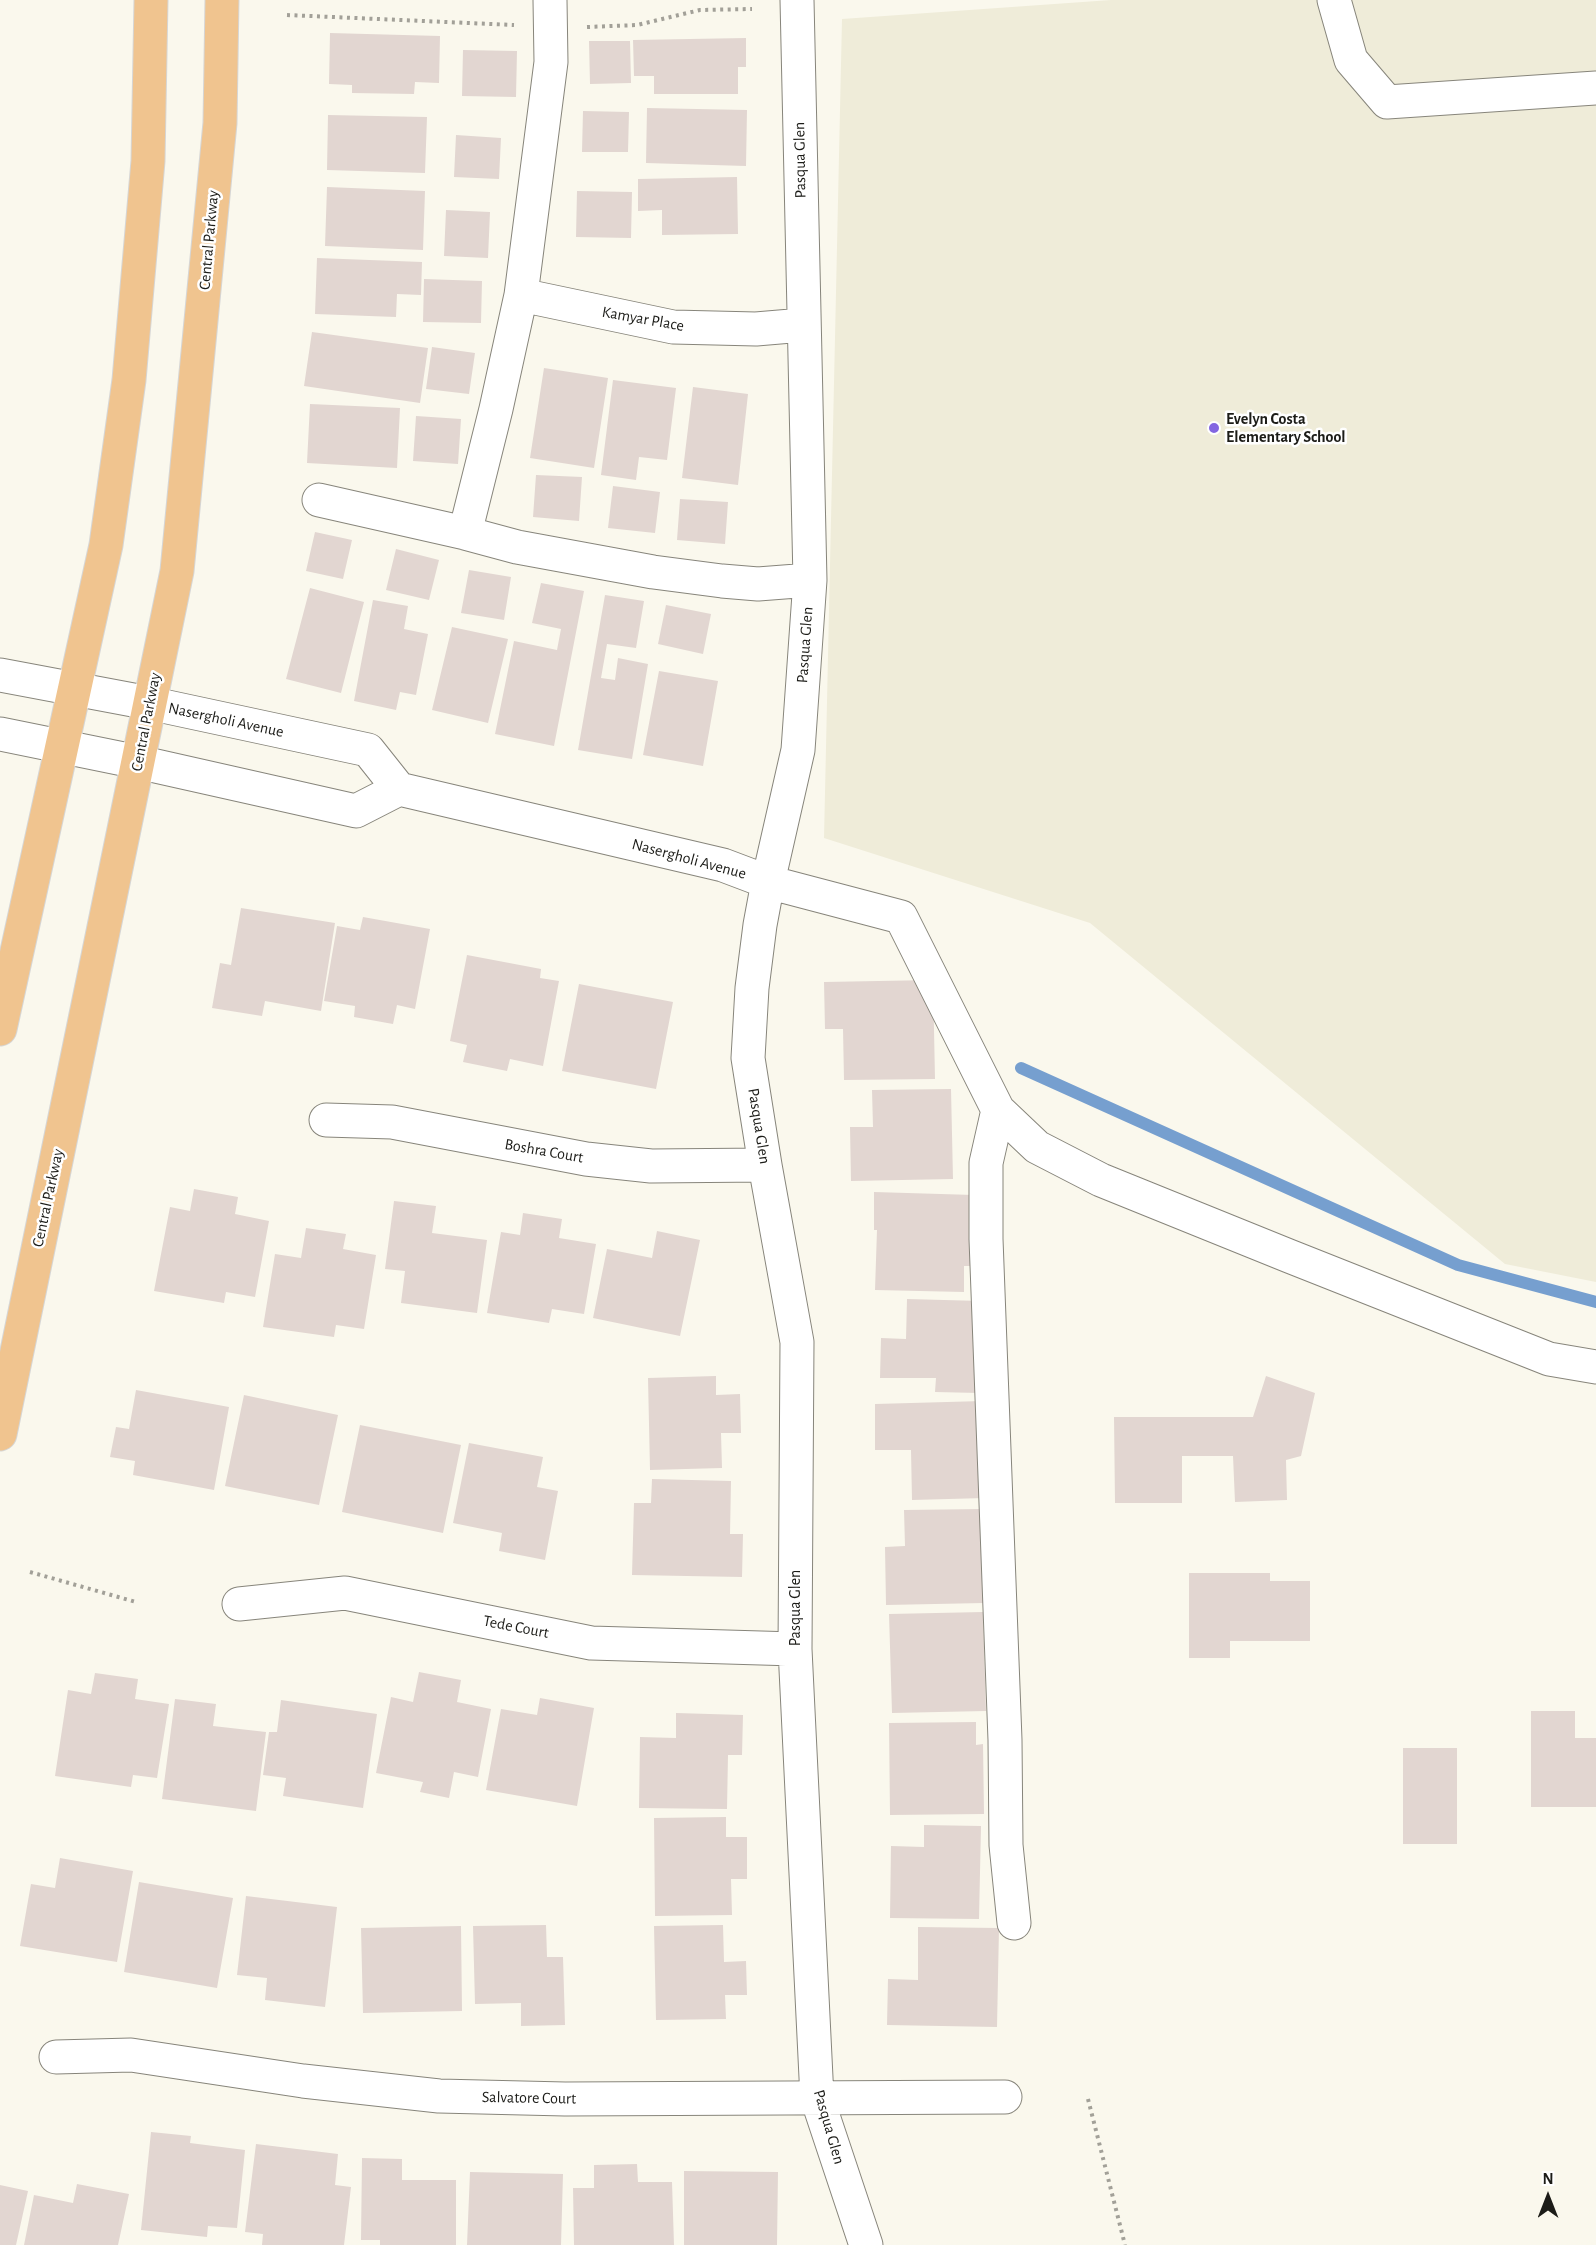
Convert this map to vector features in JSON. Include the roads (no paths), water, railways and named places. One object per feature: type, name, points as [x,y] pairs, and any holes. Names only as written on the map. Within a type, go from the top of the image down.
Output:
[{"type":"main road","points":[[0,1029],[106,545],[129,380],[148,161],[151,0]]},
{"type":"main road","name":"Central Parkway","points":[[0,1434],[177,571],[220,123],[222,0]]},
{"type":"street","points":[[465,533],[521,295],[551,62],[550,0]]},
{"type":"street","name":"Pasqua Glen","points":[[797,0],[810,580],[798,750],[768,882],[752,988],[748,1058],[797,1342],[795,1649],[817,2098],[866,2245]]},
{"type":"street","points":[[1334,0],[1351,60],[1387,102],[1596,88]]},
{"type":"street","name":"Kamyar Place","points":[[521,295],[673,327],[756,328],[803,325]]},
{"type":"street","points":[[319,500],[517,547],[653,572],[758,584],[810,580]]},
{"type":"street","name":"Nasergholi Avenue","points":[[0,675],[149,703],[368,750],[399,789],[723,865],[768,882],[901,917],[998,1110],[1037,1147],[1101,1180],[1549,1359],[1596,1367]]},
{"type":"street","points":[[0,734],[138,762],[356,811],[399,789]]},
{"type":"street","points":[[998,1110],[986,1163],[986,1239],[1005,1740],[1006,1845],[1014,1923]]},
{"type":"street","name":"Boshra Court","points":[[326,1120],[392,1122],[586,1159],[651,1166],[765,1164]]},
{"type":"street","name":"Tede Court","points":[[239,1604],[345,1593],[591,1642],[795,1649]]},
{"type":"street","name":"Salvatore Court","points":[[56,2057],[131,2055],[303,2081],[439,2096],[565,2099],[1005,2097]]},
{"type":"waterway","points":[[1021,1068],[1458,1265],[1596,1302]]},
{"type":"place","name":"Evelyn Costa Elementary School","points":[[1214,428]]}]
